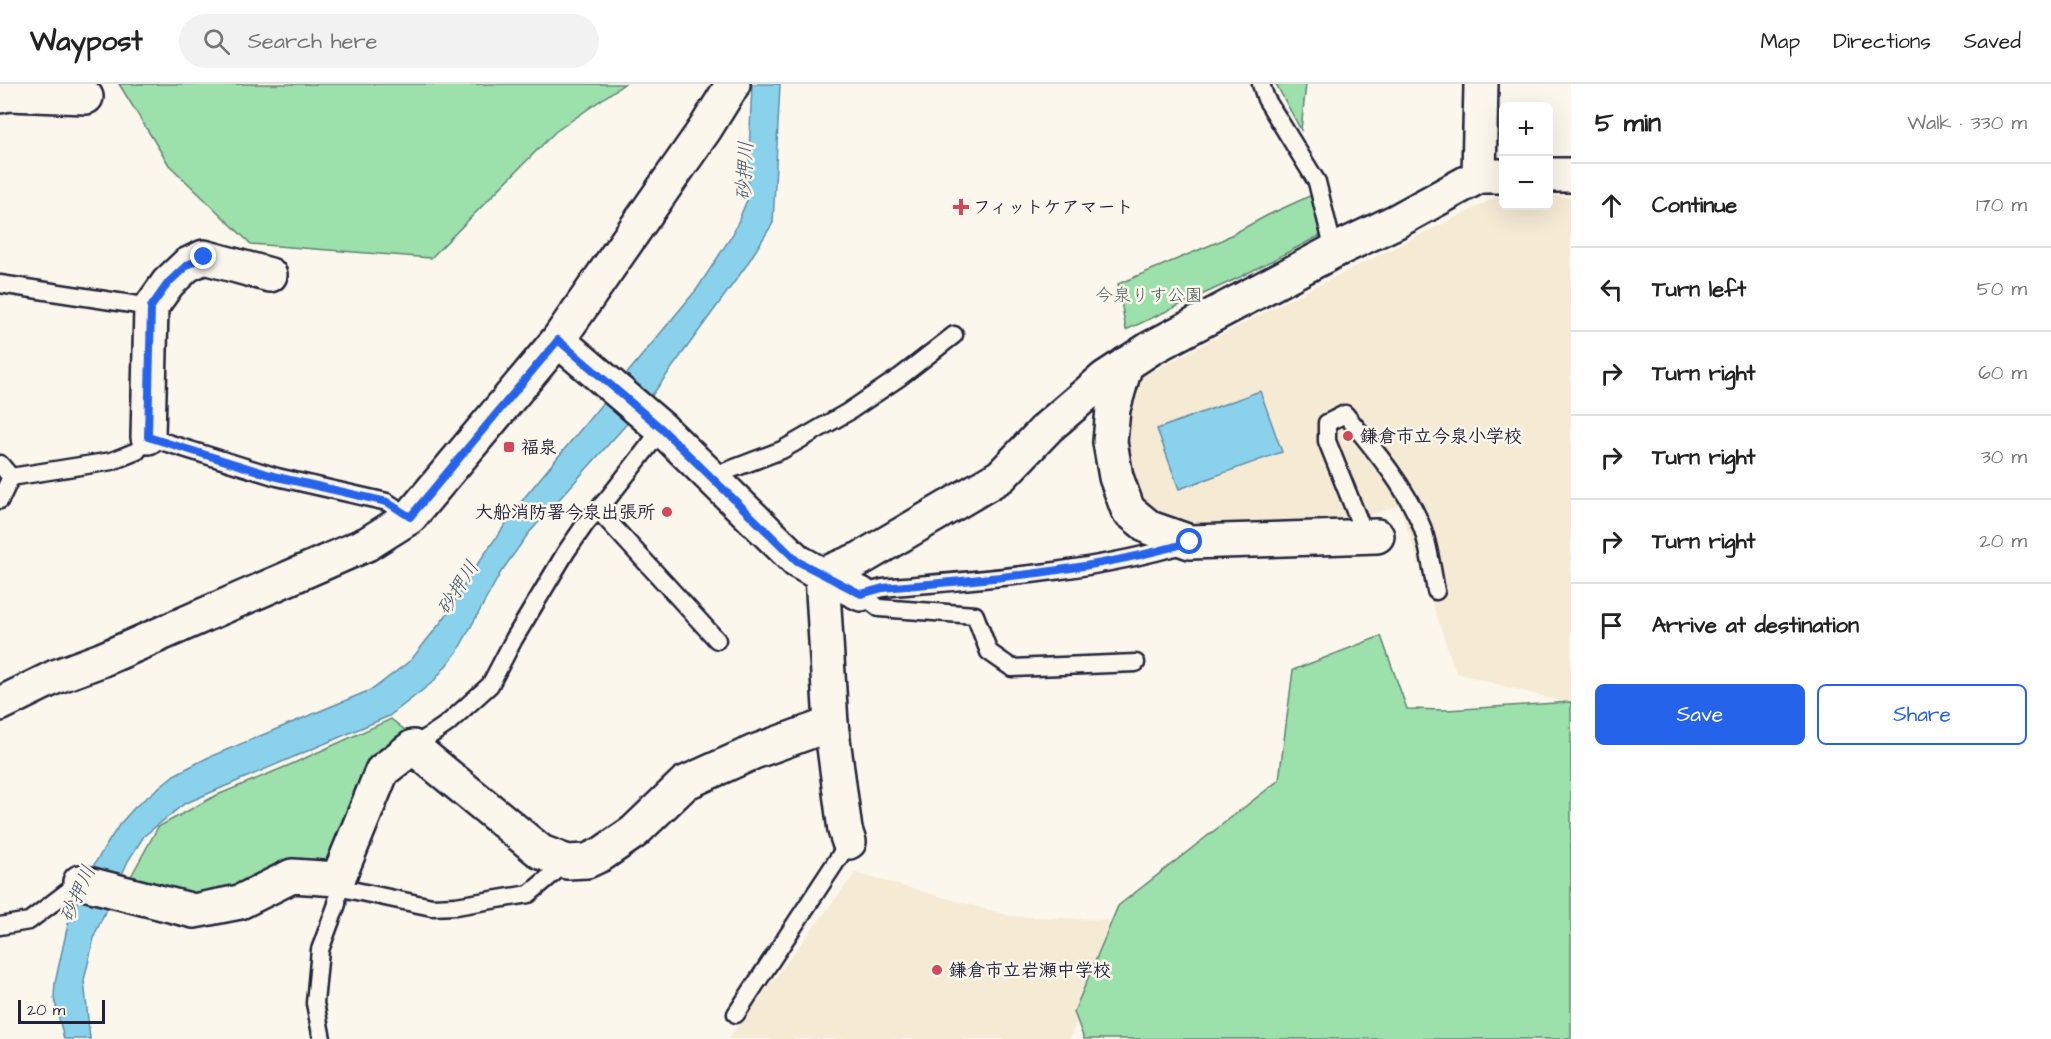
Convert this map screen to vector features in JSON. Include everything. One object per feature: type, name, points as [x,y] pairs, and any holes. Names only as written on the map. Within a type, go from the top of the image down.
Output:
[{"type":"street","points":[[0,704],[55,677],[101,660],[367,544],[410,517],[558,340],[705,129],[733,84]]},
{"type":"street","points":[[822,575],[860,559],[1001,476],[1048,427],[1105,378],[1151,348],[1334,251],[1491,176],[1481,84]]},
{"type":"street","points":[[0,96],[9,94],[86,98]]},
{"type":"street","points":[[1553,175],[1571,175]]},
{"type":"street","points":[[148,437],[151,307],[174,277],[187,265],[204,257],[270,275]]},
{"type":"street","points":[[558,340],[652,421],[797,561],[861,594]]},
{"type":"street","points":[[1126,364],[1113,409],[1110,442],[1116,477],[1128,510],[1150,528],[1190,542],[1371,536]]},
{"type":"street","points":[[822,575],[831,724],[845,830],[849,842]]},
{"type":"street","points":[[80,882],[194,910],[240,902],[292,876],[338,883],[382,771],[413,747],[541,852],[567,862],[587,861],[602,854],[634,832],[685,783],[754,752],[831,724]]},
{"type":"lane","points":[[1261,84],[1266,99],[1317,182],[1334,251]]},
{"type":"lane","points":[[0,284],[151,307]]},
{"type":"lane","points":[[711,477],[782,450],[848,412],[900,377],[954,335]]},
{"type":"lane","points":[[1371,536],[1327,441],[1326,423],[1345,414],[1406,495],[1422,528],[1436,591]]},
{"type":"lane","points":[[413,747],[447,724],[490,685],[514,639],[566,552],[585,524],[598,510],[652,421]]},
{"type":"lane","points":[[11,477],[112,461],[137,451],[148,437],[277,477],[387,502],[410,517]]},
{"type":"lane","points":[[0,464],[11,477]]},
{"type":"lane","points":[[0,500],[11,477]]},
{"type":"lane","points":[[598,510],[717,640]]},
{"type":"lane","points":[[861,594],[883,588],[1072,568],[1190,542]]},
{"type":"lane","points":[[861,594],[879,608],[975,615],[989,652],[1012,668],[1136,663]]},
{"type":"lane","points":[[736,1014],[849,842]]},
{"type":"lane","points":[[322,1039],[315,1003],[320,950],[337,904],[338,883],[432,907],[456,906],[529,894],[567,862]]},
{"type":"lane","points":[[0,926],[29,921],[80,882]]},
{"type":"shaded area","name":"鎌倉市立今泉小学校","points":[[1499,196],[1499,210],[1553,210],[1553,196],[1571,197],[1571,704],[1456,673],[1399,505],[1361,519],[1295,523],[1189,524],[1167,518],[1148,508],[1131,485],[1124,456],[1129,394],[1143,376],[1286,301]]},
{"type":"shaded area","name":"鎌倉市立岩瀬中学校","points":[[855,873],[1011,916],[1109,920],[1070,1039],[728,1039]]},
{"type":"green space","points":[[119,84],[624,84],[555,132],[431,258],[251,244],[169,165]]},
{"type":"green space","points":[[1276,84],[1306,84],[1301,130]]},
{"type":"green space","name":"今泉りす公園","points":[[1316,193],[1323,234],[1238,278],[1126,330],[1118,284],[1220,241]]},
{"type":"green space","points":[[1381,636],[1407,709],[1447,710],[1571,702],[1571,1039],[1084,1039],[1074,1012],[1118,906],[1279,780],[1293,670]]},
{"type":"green space","points":[[391,719],[411,735],[354,816],[327,862],[287,865],[256,887],[196,901],[129,880],[158,827],[215,796]]},
{"type":"water","name":"砂押川","points":[[752,84],[780,84],[773,223],[746,266],[650,398],[528,534],[501,572],[457,652],[433,682],[389,716],[184,804],[144,836],[128,861],[95,934],[84,980],[90,1039],[64,1039],[54,998],[55,983],[68,924],[90,871],[119,825],[135,807],[174,775],[207,758],[373,689],[411,660],[445,617],[474,569],[524,498],[697,289],[733,234],[747,200]]},
{"type":"water","points":[[1260,391],[1282,452],[1179,489],[1157,429]]},
{"type":"place","name":"フィットケアマート","points":[[961,207]]},
{"type":"place","name":"鎌倉市立今泉小学校","points":[[1348,436]]},
{"type":"place","name":"福泉","points":[[509,447]]},
{"type":"place","name":"大船消防署今泉出張所","points":[[667,512]]},
{"type":"place","name":"鎌倉市立岩瀬中学校","points":[[937,970]]},
{"type":"route","points":[[204,257],[187,265],[168,283],[151,307],[148,437],[277,477],[387,502],[410,517],[558,340],[662,429],[797,561],[861,594],[883,588],[998,578],[1072,568],[1190,542]]}]
